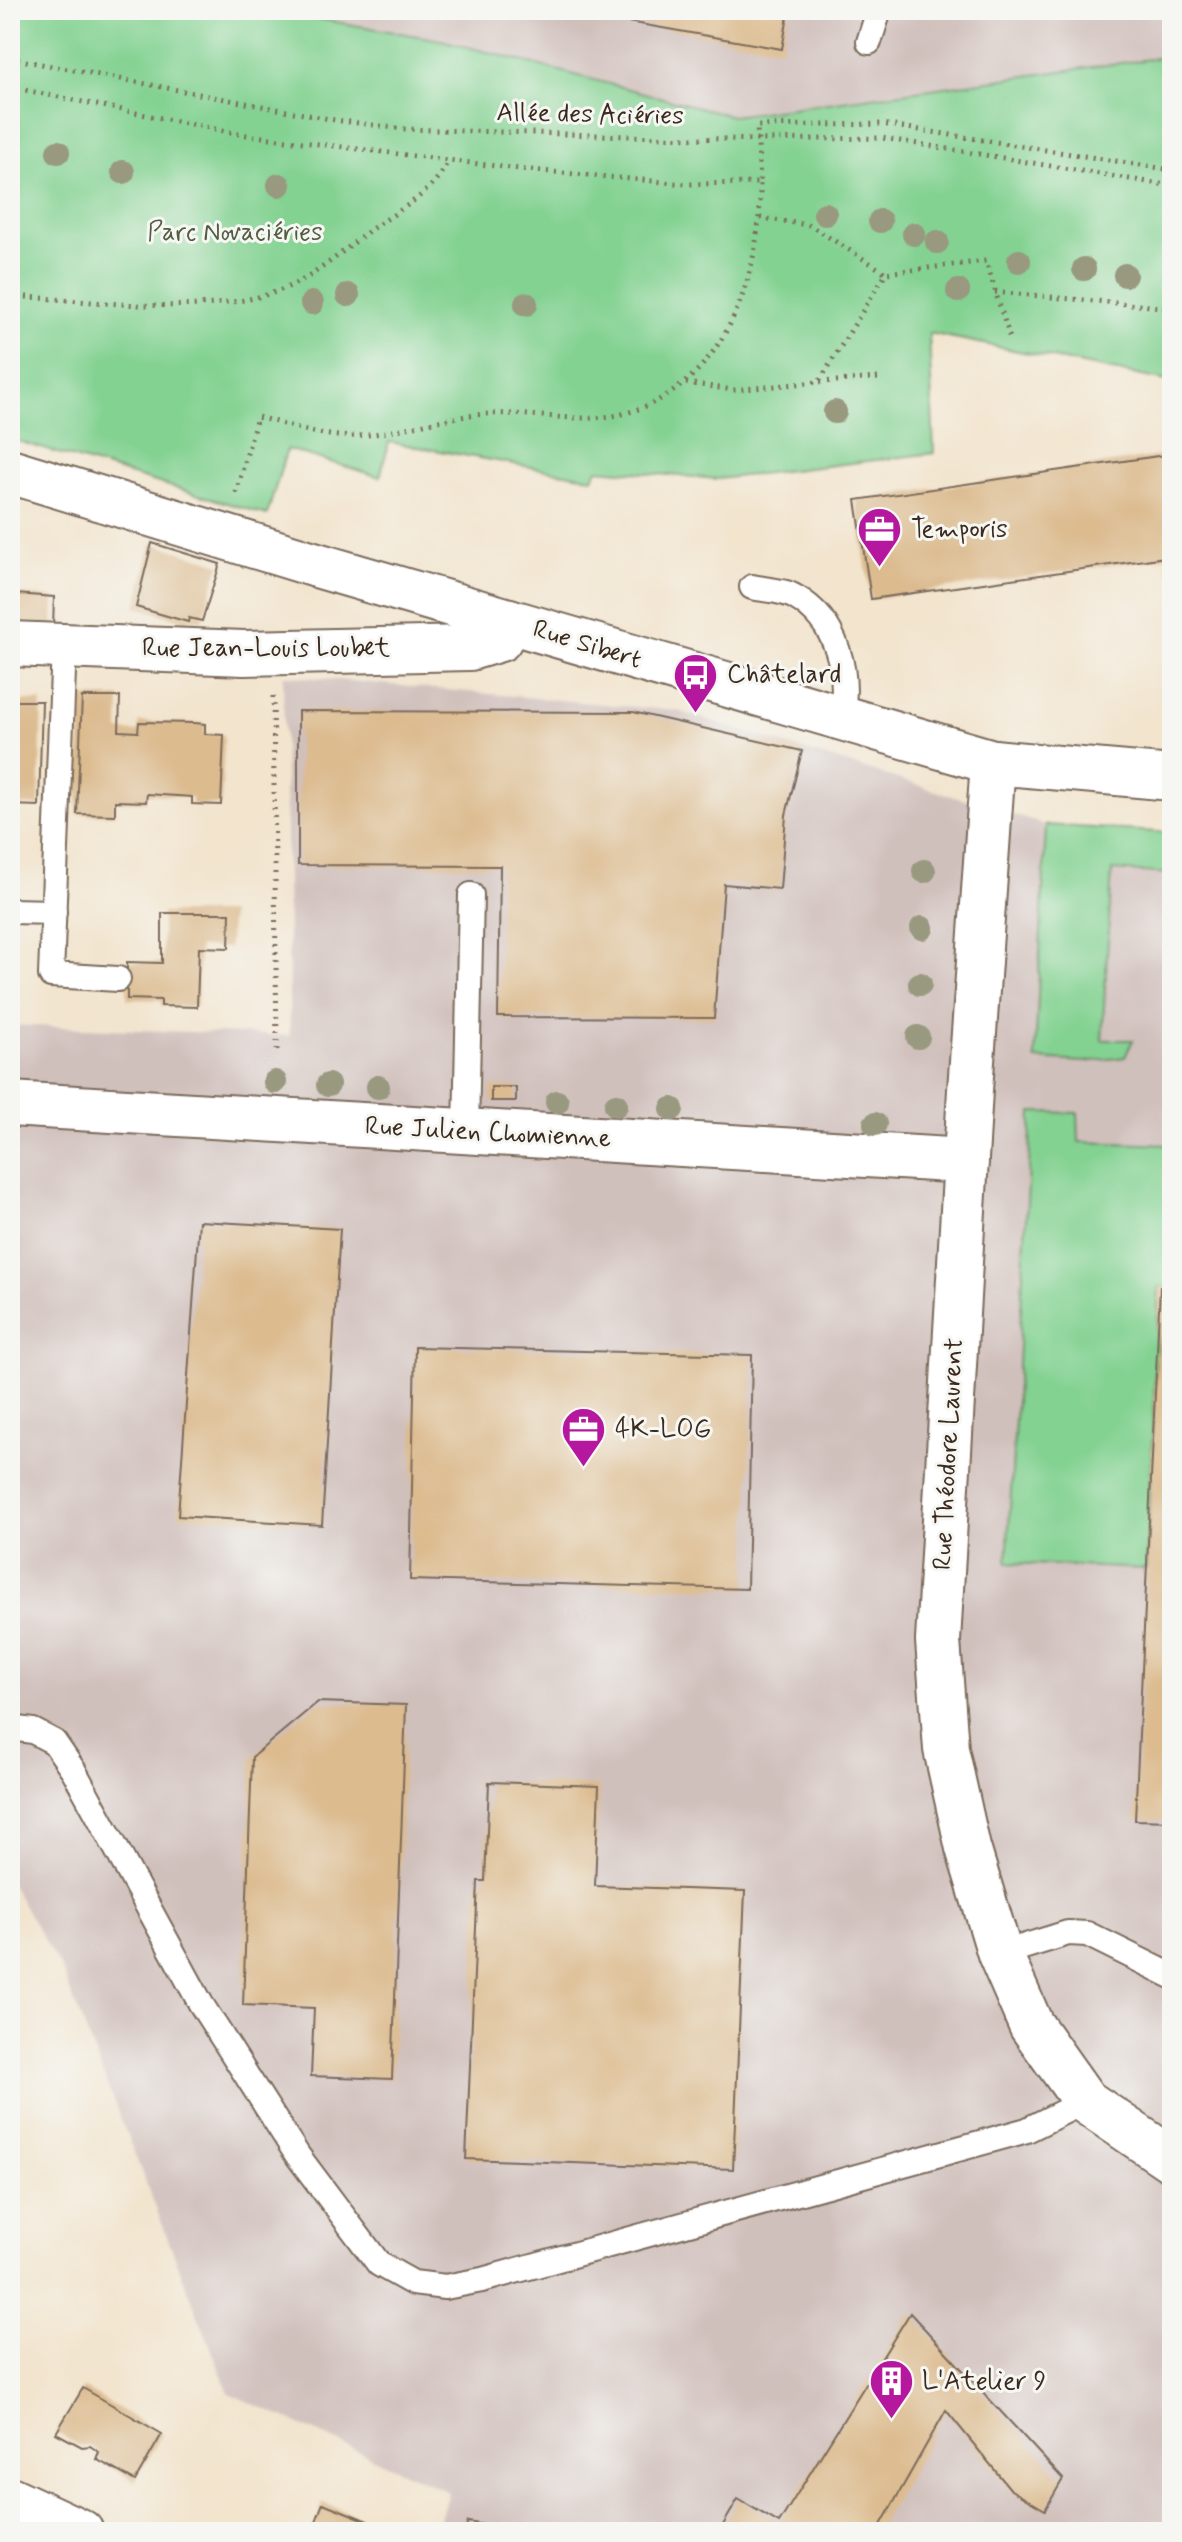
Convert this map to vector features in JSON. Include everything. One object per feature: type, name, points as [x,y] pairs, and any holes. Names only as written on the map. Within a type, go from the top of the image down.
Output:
[{"type":"street","name":"Rue Sibert","points":[[10,471],[993,762],[1172,778]]},
{"type":"street","name":"Rue Jean-Louis Loubet","points":[[10,644],[244,653],[470,648],[500,639],[509,621]]},
{"type":"street","name":"Rue Théodore Laurent","points":[[993,762],[938,1641],[946,1749],[968,1848],[1000,1954],[1031,2025],[1085,2101]]},
{"type":"street","name":"Rue Julien Chomienne","points":[[10,1104],[966,1161]]},
{"type":"street","points":[[1085,2101],[1172,2160]]},
{"type":"street","points":[[10,2499],[81,2532]]},
{"type":"lane","points":[[869,42],[879,10]]},
{"type":"lane","points":[[752,587],[794,596],[828,625],[845,676],[841,719]]},
{"type":"lane","points":[[64,646],[51,975],[118,979]]},
{"type":"lane","points":[[466,1131],[471,895]]},
{"type":"lane","points":[[10,911],[54,912]]},
{"type":"lane","points":[[10,1728],[33,1731],[54,1742],[108,1829],[201,2004],[298,2156],[379,2264],[413,2283],[445,2287],[482,2280],[1027,2130],[1085,2101]]},
{"type":"lane","points":[[1000,1954],[1068,1933],[1087,1934],[1172,1976]]},
{"type":"path","points":[[10,195],[14,58]]},
{"type":"path","name":"Allée des Aciéries","points":[[14,58],[335,120],[403,129],[757,140],[882,138],[1172,186]]},
{"type":"path","points":[[13,88],[239,134],[448,160],[686,184],[760,183]]},
{"type":"path","points":[[238,486],[257,417],[324,434],[356,436],[442,419],[490,414],[622,414],[685,382],[710,358],[735,315],[752,265],[760,218],[757,126],[882,124],[1172,170]]},
{"type":"path","points":[[10,296],[196,305],[248,301],[291,287],[441,178],[448,160]]},
{"type":"path","points":[[760,218],[809,225],[886,273],[986,261],[1011,342]]},
{"type":"path","points":[[819,382],[886,273]]},
{"type":"path","points":[[995,292],[1172,308]]},
{"type":"path","points":[[685,382],[733,390],[878,378]]},
{"type":"path","points":[[272,686],[277,1050]]},
{"type":"shaded area","points":[[266,10],[1172,10],[1172,57],[732,116],[441,40]]},
{"type":"shaded area","points":[[283,675],[678,711],[1046,825],[1172,833],[1172,2532],[436,2532],[448,2492],[229,2393],[61,1968],[10,1883],[10,1025],[290,1036]]},
{"type":"green space","name":"Parc Novaciéries","points":[[10,10],[266,10],[441,40],[732,116],[1172,56],[1172,382],[929,333],[934,453],[718,479],[597,469],[593,478],[389,442],[380,477],[287,449],[267,515],[10,439]]},
{"type":"green space","points":[[1046,825],[1172,833],[1172,874],[1112,870],[1102,1040],[1133,1040],[1125,1057],[1085,1062],[1035,1059]]},
{"type":"green space","points":[[1032,1112],[1078,1113],[1079,1142],[1172,1145],[1172,1287],[1159,1287],[1146,1569],[1007,1563]]},
{"type":"building","points":[[560,10],[789,10],[782,49]]},
{"type":"building","points":[[1172,454],[1172,570],[1168,571],[1166,557],[871,599],[856,500]]},
{"type":"building","points":[[152,543],[220,564],[202,621],[189,618],[188,622],[136,607]]},
{"type":"building","points":[[16,594],[54,597],[53,628],[10,625],[10,597]]},
{"type":"building","points":[[82,697],[120,697],[119,731],[138,732],[139,722],[194,723],[205,724],[205,734],[224,735],[221,805],[192,804],[192,797],[147,794],[146,802],[115,801],[115,815],[77,814]]},
{"type":"building","points":[[10,701],[42,701],[39,806],[10,805]]},
{"type":"building","points":[[298,711],[633,712],[802,751],[786,815],[780,889],[724,884],[714,1018],[498,1017],[500,866],[298,865]]},
{"type":"building","points":[[162,913],[230,913],[229,948],[199,947],[197,1007],[161,1006],[161,1000],[127,999],[127,962],[162,963]]},
{"type":"building","points":[[491,1087],[516,1087],[516,1101],[491,1101]]},
{"type":"building","points":[[199,1221],[340,1229],[322,1525],[178,1516]]},
{"type":"building","points":[[1160,1287],[1172,1287],[1172,1821],[1135,1820]]},
{"type":"building","points":[[415,1347],[752,1355],[747,1589],[410,1580]]},
{"type":"building","points":[[318,1702],[406,1705],[392,2079],[311,2076],[314,2008],[243,2005],[252,1757]]},
{"type":"building","points":[[489,1782],[599,1786],[595,1886],[745,1891],[733,2169],[466,2159],[478,1881],[485,1881]]},
{"type":"building","name":"L'Atelier 9","points":[[910,2313],[1063,2479],[1045,2510],[1011,2490],[946,2410],[877,2532],[719,2532],[738,2499],[779,2523]]},
{"type":"building","points":[[83,2388],[162,2434],[135,2481],[96,2459],[99,2452],[90,2446],[82,2447],[56,2433]]},
{"type":"building","points":[[323,2503],[395,2532],[312,2532]]},
{"type":"building","points":[[468,2522],[514,2530],[514,2532],[464,2532]]},
{"type":"place","name":"Temporis","points":[[880,569]]},
{"type":"place","name":"Châtelard","points":[[696,714]]},
{"type":"place","name":"4K-LOG","points":[[584,1469]]},
{"type":"place","name":"L'Atelier 9","points":[[891,2421]]}]
